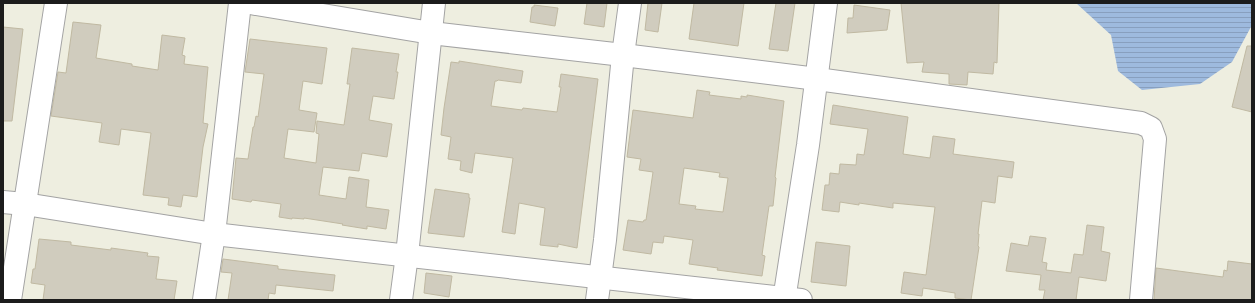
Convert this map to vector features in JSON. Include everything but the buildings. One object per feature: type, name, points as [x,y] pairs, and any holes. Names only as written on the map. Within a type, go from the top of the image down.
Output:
[{"type":"street","points":[[10,300],[56,3]]},
{"type":"street","points":[[204,300],[214,234],[240,3]]},
{"type":"street","points":[[250,3],[431,33],[817,79],[1141,123],[1151,128],[1155,139],[1141,300]]},
{"type":"street","points":[[401,300],[434,3]]},
{"type":"street","points":[[596,300],[605,240],[623,55],[630,3]]},
{"type":"street","points":[[3,202],[25,204],[214,234],[789,299],[826,3]]},
{"type":"water","points":[[1076,3],[1252,3],[1252,25],[1232,62],[1200,84],[1142,90],[1118,71],[1111,35]]}]
